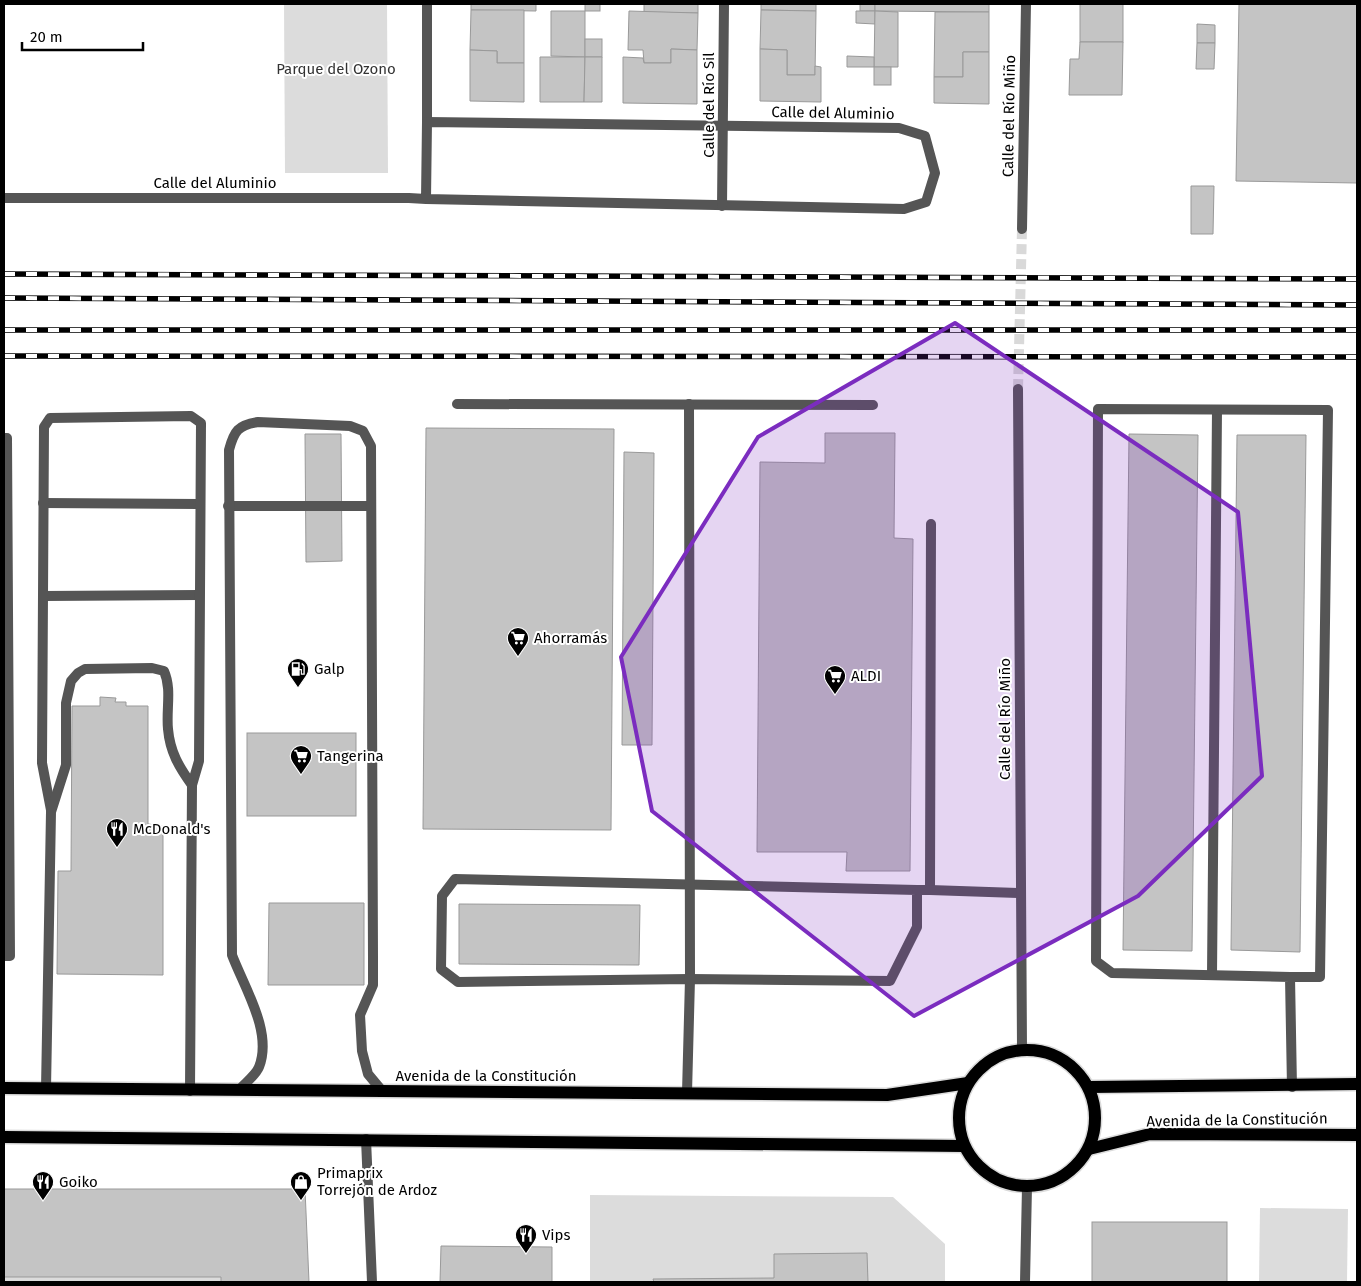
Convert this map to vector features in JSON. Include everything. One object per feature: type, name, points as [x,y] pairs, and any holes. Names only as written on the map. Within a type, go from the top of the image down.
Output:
[{"type":"main road","points":[[1022,1049],[1050,1053],[1074,1067],[1089,1087],[1095,1104],[1096,1126],[1089,1149],[1076,1167],[1053,1182],[1027,1187],[1000,1181],[978,1166],[964,1146],[959,1125],[959,1104],[968,1083],[980,1067],[998,1056],[1022,1049]]},
{"type":"main road","name":"Avenida de la Constitución","points":[[4,1088],[190,1091],[886,1095],[968,1083]]},
{"type":"main road","points":[[1089,1087],[1292,1087],[1356,1083]]},
{"type":"main road","name":"Avenida de la Constitución","points":[[1089,1149],[1150,1134],[1357,1135]]},
{"type":"main road","points":[[4,1137],[964,1146]]},
{"type":"street","points":[[426,199],[427,4]]},
{"type":"street","name":"Calle del Río Sil","points":[[722,206],[724,4]]},
{"type":"street","name":"Calle del Río Miño","points":[[1022,229],[1026,4]]},
{"type":"street","name":"Calle del Aluminio","points":[[4,198],[426,199],[904,209],[926,202],[934,173],[925,136],[899,128],[427,122]]},
{"type":"street","name":"Calle del Río Miño","points":[[1018,389],[1022,1049]]},
{"type":"street","points":[[457,404],[873,405]]},
{"type":"street","points":[[687,1093],[690,979],[690,404]]},
{"type":"street","points":[[1098,410],[1328,410],[1320,977],[1212,975],[1112,973],[1096,961],[1098,410]]},
{"type":"street","points":[[1212,975],[1217,410]]},
{"type":"street","points":[[46,1089],[51,812],[42,763],[44,427],[50,418],[191,416],[201,423],[199,504],[199,761],[192,785],[190,1091]]},
{"type":"street","points":[[239,1090],[259,1069],[264,1050],[255,1008],[232,955],[232,693],[228,506],[229,450],[233,434],[244,424],[258,422],[350,426],[363,431],[371,446],[374,956],[373,985],[360,1015],[362,1051],[368,1074],[383,1092]]},
{"type":"street","points":[[4,438],[7,438],[5,529],[10,956],[4,956]]},
{"type":"street","points":[[43,503],[199,504]]},
{"type":"street","points":[[228,506],[371,506]]},
{"type":"street","points":[[930,890],[931,524]]},
{"type":"street","points":[[44,596],[199,595]]},
{"type":"street","points":[[51,812],[66,765],[66,703],[71,681],[78,673],[85,669],[152,668],[164,671],[168,681],[168,729],[174,761],[192,785]]},
{"type":"street","points":[[917,890],[917,927],[890,981],[690,979],[458,982],[441,969],[442,896],[455,879],[690,884],[930,890],[1020,893]]},
{"type":"street","points":[[1290,977],[1292,1087]]},
{"type":"street","points":[[366,1140],[372,1282]]},
{"type":"street","points":[[1025,1282],[1027,1187]]},
{"type":"highlighted area","points":[[955,323],[1238,512],[1262,776],[1138,896],[914,1016],[652,811],[621,657],[758,437]]},
{"type":"green space","name":"Parque del Ozono","points":[[284,4],[387,4],[388,173],[285,173]]},
{"type":"green space","points":[[590,1195],[893,1197],[945,1244],[945,1282],[590,1282]]},
{"type":"green space","points":[[1260,1208],[1348,1209],[1347,1282],[1259,1282]]},
{"type":"green space","points":[[4,1277],[221,1277],[221,1282],[4,1282]]},
{"type":"building","points":[[471,4],[536,4],[536,11],[471,10]]},
{"type":"building","points":[[585,4],[600,4],[600,11],[585,11]]},
{"type":"building","points":[[644,4],[698,4],[698,13],[644,12]]},
{"type":"building","points":[[761,4],[816,4],[816,11],[761,10]]},
{"type":"building","points":[[860,4],[875,4],[875,11],[860,11]]},
{"type":"building","points":[[875,4],[989,4],[989,12],[875,11]]},
{"type":"building","points":[[1080,4],[1123,4],[1123,42],[1080,42]]},
{"type":"building","points":[[1239,4],[1357,4],[1357,183],[1236,181]]},
{"type":"building","points":[[471,10],[524,10],[524,63],[497,63],[497,51],[470,50]]},
{"type":"building","points":[[761,10],[816,11],[815,75],[787,75],[787,50],[760,49]]},
{"type":"building","points":[[551,11],[585,11],[585,57],[551,56]]},
{"type":"building","points":[[629,11],[698,13],[697,50],[671,49],[671,63],[644,63],[643,50],[628,50]]},
{"type":"building","points":[[856,11],[875,11],[875,24],[856,23]]},
{"type":"building","points":[[875,11],[898,12],[898,67],[874,67]]},
{"type":"building","points":[[935,12],[989,12],[989,52],[963,52],[963,77],[934,77]]},
{"type":"building","points":[[1197,24],[1215,25],[1215,43],[1197,43]]},
{"type":"building","points":[[585,39],[602,39],[602,57],[585,57]]},
{"type":"building","points":[[1080,42],[1123,42],[1122,95],[1069,95],[1070,59],[1079,59]]},
{"type":"building","points":[[1197,43],[1215,43],[1214,69],[1196,69]]},
{"type":"building","points":[[671,49],[697,50],[697,104],[623,103],[623,57],[643,58],[644,63],[671,63]]},
{"type":"building","points":[[760,49],[787,50],[787,75],[815,75],[815,66],[821,67],[821,102],[760,101]]},
{"type":"building","points":[[470,50],[497,51],[497,63],[524,63],[524,102],[470,101]]},
{"type":"building","points":[[963,52],[989,52],[989,104],[934,103],[934,77],[963,77]]},
{"type":"building","points":[[847,56],[874,57],[874,67],[847,67]]},
{"type":"building","points":[[540,57],[585,57],[584,102],[540,102]]},
{"type":"building","points":[[585,57],[602,57],[602,102],[584,102]]},
{"type":"building","points":[[874,67],[891,67],[891,85],[874,85]]},
{"type":"building","points":[[1191,186],[1214,186],[1213,234],[1191,234]]},
{"type":"building","name":"Ahorramás","points":[[426,428],[614,429],[611,830],[423,829]]},
{"type":"building","name":"ALDI","points":[[825,433],[895,433],[894,538],[913,539],[910,871],[846,871],[847,852],[757,852],[760,462],[825,463]]},
{"type":"building","points":[[305,434],[341,434],[342,561],[306,562]]},
{"type":"building","points":[[1129,434],[1198,435],[1192,951],[1123,950]]},
{"type":"building","points":[[1237,435],[1306,435],[1300,952],[1231,950]]},
{"type":"building","points":[[624,452],[654,453],[652,745],[622,745]]},
{"type":"building","name":"McDonald's","points":[[100,697],[116,698],[115,702],[126,702],[126,706],[148,706],[148,824],[163,826],[163,975],[57,974],[58,871],[71,871],[72,706],[100,706]]},
{"type":"building","name":"Tangerina","points":[[247,733],[356,733],[356,816],[247,816]]},
{"type":"building","points":[[269,903],[364,903],[364,985],[268,985]]},
{"type":"building","points":[[459,904],[640,905],[639,965],[459,964]]},
{"type":"building","points":[[4,1189],[305,1189],[309,1282],[221,1282],[221,1277],[4,1277]]},
{"type":"building","points":[[1092,1222],[1227,1222],[1227,1282],[1092,1282]]},
{"type":"building","points":[[441,1246],[552,1247],[552,1282],[440,1282]]},
{"type":"building","points":[[867,1253],[868,1282],[654,1282],[653,1279],[774,1278],[774,1254]]},
{"type":"tunnel","points":[[1018,389],[1022,229]]},
{"type":"railway","points":[[4,274],[1357,279]]},
{"type":"railway","points":[[4,298],[1357,305]]},
{"type":"railway","points":[[4,330],[1357,330]]},
{"type":"railway","points":[[4,356],[1357,357]]},
{"type":"place","name":"Ahorramás","points":[[518,657]]},
{"type":"place","name":"Galp","points":[[298,688]]},
{"type":"place","name":"ALDI","points":[[835,695]]},
{"type":"place","name":"Tangerina","points":[[301,775]]},
{"type":"place","name":"McDonald's","points":[[117,848]]},
{"type":"place","name":"Goiko","points":[[43,1201]]},
{"type":"place","name":"Primaprix Torrejón de Ardoz","points":[[301,1201]]},
{"type":"place","name":"Vips","points":[[526,1254]]}]
